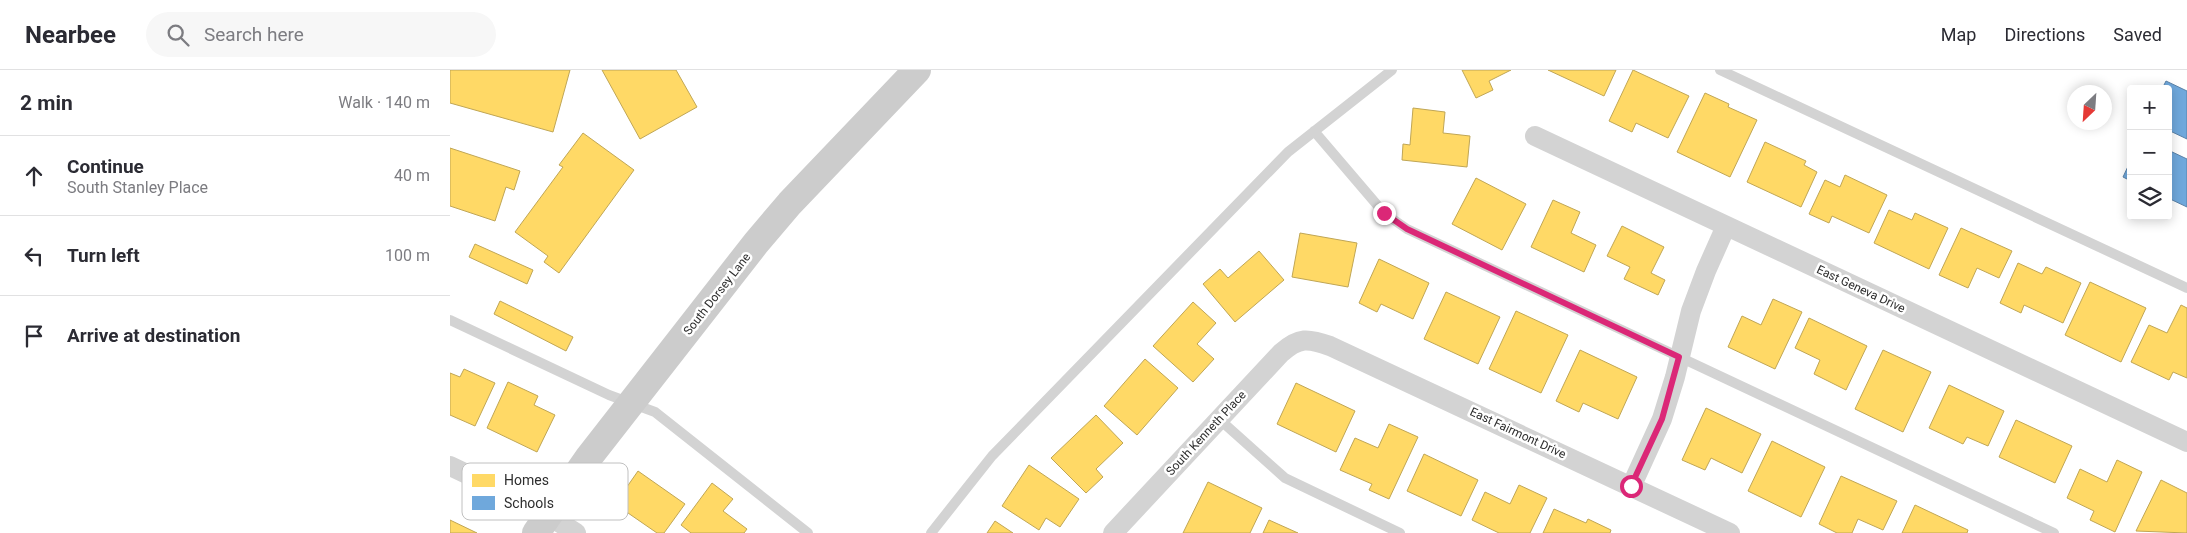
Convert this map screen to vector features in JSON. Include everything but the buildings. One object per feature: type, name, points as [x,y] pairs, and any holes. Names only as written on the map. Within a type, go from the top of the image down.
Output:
[{"type":"street","name":"South Dorsey Lane","points":[[585,463],[756,243],[790,203],[917,70]]},
{"type":"street","name":"East Geneva Drive","points":[[1535,136],[2187,442]]},
{"type":"street","points":[[1631,486],[1662,419],[1698,289],[1726,226]]},
{"type":"street","name":"South Kenneth Place","points":[[1113,533],[1281,352],[1291,344],[1303,339]]},
{"type":"street","name":"East Fairmont Drive","points":[[1303,339],[1330,346],[1730,533]]},
{"type":"street","points":[[450,466],[462,474]]},
{"type":"street","points":[[542,524],[576,533]]},
{"type":"lane","points":[[931,533],[992,456],[1288,152],[1392,70]]},
{"type":"lane","points":[[1720,70],[2187,288]]},
{"type":"lane","points":[[1314,131],[1384,213],[1395,223],[2054,533]]},
{"type":"lane","points":[[450,320],[609,394],[655,412],[808,533]]},
{"type":"lane","points":[[1220,419],[1285,478],[1400,533]]},
{"type":"route","points":[[1384,213],[1395,223],[1407,229],[1679,357],[1662,419],[1631,486]]}]
